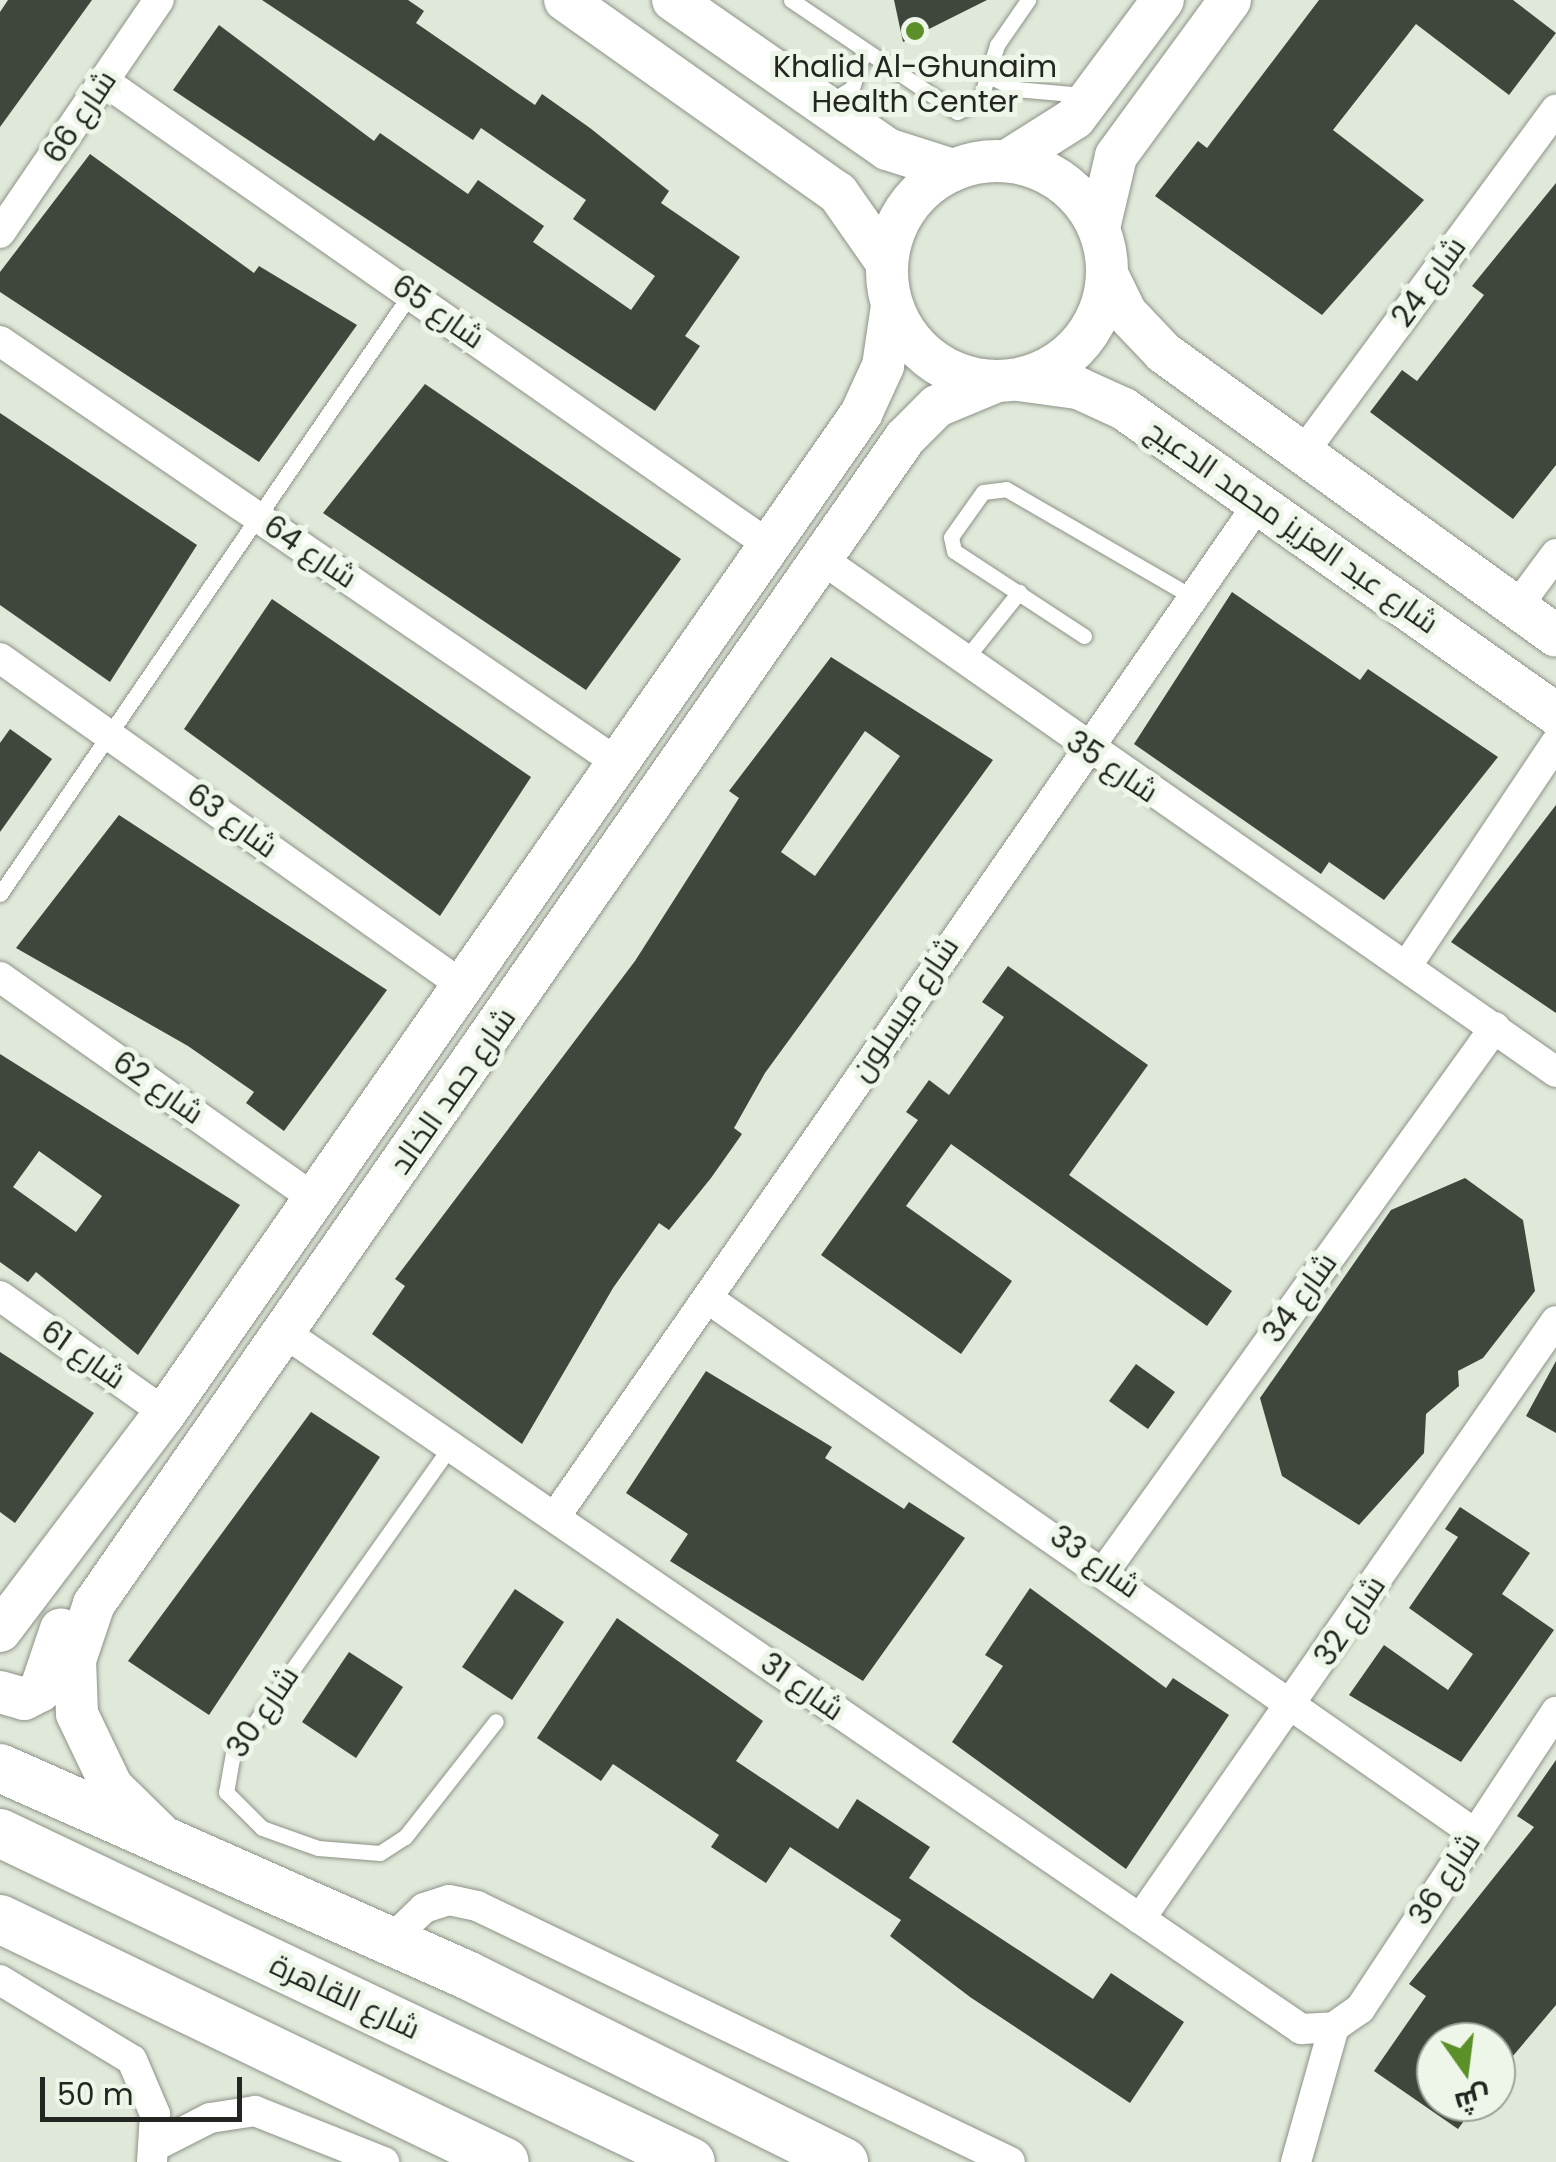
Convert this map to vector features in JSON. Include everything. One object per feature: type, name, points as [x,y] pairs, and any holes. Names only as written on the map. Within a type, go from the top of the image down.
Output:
[{"type":"main road","points":[[0,1768],[390,1941],[844,2162]]},
{"type":"main road","name":"شارع القاهرة","points":[[0,1833],[691,2162]]},
{"type":"main road","points":[[0,1920],[506,2162]]},
{"type":"main road","points":[[0,1955],[434,2162]]},
{"type":"street","name":"شارع 66","points":[[0,233],[159,0]]},
{"type":"street","points":[[565,0],[859,212],[887,263],[892,306],[924,354],[1004,381],[1080,344],[1108,274]]},
{"type":"street","points":[[673,0],[866,135],[911,162],[953,170],[1007,162],[1066,128],[1163,0]]},
{"type":"street","points":[[1230,0],[1116,156],[1099,228],[1108,274],[1151,342],[1556,636]]},
{"type":"street","name":"شارع 65","points":[[104,81],[769,545]]},
{"type":"street","name":"شارع 24","points":[[1302,454],[1556,110]]},
{"type":"street","points":[[828,187],[851,180],[866,160],[866,135]]},
{"type":"street","points":[[1007,162],[1055,177],[1099,228]]},
{"type":"street","points":[[887,263],[907,207],[953,170]]},
{"type":"street","name":"شارع حمد الخالد","points":[[8,1604],[165,1413],[874,394],[892,306]]},
{"type":"street","name":"شارع 64","points":[[0,341],[618,763]]},
{"type":"street","name":"شارع حمد الخالد","points":[[172,1844],[112,1787],[77,1714],[75,1660],[110,1580],[924,416],[1004,381]]},
{"type":"street","name":"شارع عبد العزيز محمد الدعيج","points":[[1004,381],[1105,398],[1556,714]]},
{"type":"street","name":"شارع ميسلون","points":[[556,1518],[710,1300],[1081,747],[1187,594],[1258,503]]},
{"type":"street","points":[[1516,608],[1556,554]]},
{"type":"street","name":"شارع 35","points":[[823,560],[1081,747],[1408,964],[1556,1072]]},
{"type":"street","name":"شارع 63","points":[[0,658],[462,985]]},
{"type":"street","points":[[1408,964],[1556,743]]},
{"type":"street","name":"شارع 62","points":[[0,978],[315,1199]]},
{"type":"street","name":"شارع 34","points":[[1106,1569],[1494,1027]]},
{"type":"street","points":[[426,1038],[440,1070],[464,1074]]},
{"type":"street","points":[[380,1101],[406,1099],[426,1130]]},
{"type":"street","name":"شارع 61","points":[[0,1296],[165,1413]]},
{"type":"street","name":"شارع 33","points":[[710,1300],[1106,1569],[1474,1833]]},
{"type":"street","name":"شارع 32","points":[[1140,1919],[1294,1703],[1556,1321]]},
{"type":"street","name":"شارع 31","points":[[285,1334],[1286,2023],[1328,2029]]},
{"type":"street","points":[[0,1692],[24,1698],[40,1690],[68,1616],[110,1580]]},
{"type":"street","name":"شارع 36","points":[[1328,2029],[1364,2004],[1556,1712]]},
{"type":"street","points":[[390,1941],[424,1908],[449,1900],[477,1906],[1010,2162]]},
{"type":"street","points":[[0,1980],[118,2046],[142,2077],[156,2153],[210,2118],[255,2111],[384,2162]]},
{"type":"street","points":[[1296,2162],[1328,2029]]},
{"type":"lane","points":[[791,0],[863,55],[958,112],[980,102],[987,76],[1028,0]]},
{"type":"lane","points":[[820,103],[852,88],[863,55]]},
{"type":"lane","points":[[987,76],[1030,92],[1092,96]]},
{"type":"lane","points":[[0,894],[263,520],[411,293]]},
{"type":"lane","points":[[1084,636],[950,545],[983,492],[1006,489],[1187,594]]},
{"type":"lane","points":[[964,662],[1018,592]]},
{"type":"lane","name":"شارع 30","points":[[450,1447],[232,1753],[226,1792],[262,1828],[318,1848],[380,1852],[404,1837],[496,1721]]},
{"type":"building","points":[[8,0],[92,0],[0,127],[0,12]]},
{"type":"building","points":[[262,0],[408,0],[424,11],[416,23],[535,105],[542,94],[590,128],[669,191],[661,203],[740,257],[685,336],[700,346],[655,411],[173,90],[219,25],[374,141],[380,133],[468,194],[478,180],[544,226],[533,242],[631,310],[655,276],[573,219],[586,200],[481,128],[473,140]]},
{"type":"building","name":"Khalid Al-Ghunaim Health Center","points":[[894,0],[987,0],[903,42]]},
{"type":"building","points":[[1319,0],[1513,0],[1556,33],[1509,95],[1416,24],[1333,130],[1424,200],[1322,315],[1155,196],[1198,141],[1207,148]]},
{"type":"building","points":[[90,154],[254,273],[259,266],[357,325],[259,462],[0,292],[0,272]]},
{"type":"building","points":[[1556,183],[1556,465],[1513,519],[1370,412],[1402,370],[1417,381],[1484,295],[1472,286]]},
{"type":"building","points":[[425,384],[681,559],[586,690],[323,513]]},
{"type":"building","points":[[0,413],[197,545],[110,682],[0,605]]},
{"type":"building","points":[[1232,592],[1360,680],[1368,669],[1498,757],[1384,900],[1329,862],[1321,874],[1134,744]]},
{"type":"building","points":[[272,599],[531,777],[440,916],[184,729]]},
{"type":"building","points":[[831,657],[993,760],[765,1073],[734,1128],[742,1134],[711,1178],[669,1230],[659,1223],[613,1288],[522,1444],[372,1334],[405,1286],[395,1279],[635,961],[739,798],[729,791]],"holes":[[[865,731],[900,756],[815,876],[781,852]]]},
{"type":"building","points":[[10,729],[52,759],[0,832],[0,743]]},
{"type":"building","points":[[1556,805],[1556,1013],[1451,942]]},
{"type":"building","points":[[119,815],[387,990],[284,1131],[246,1103],[254,1092],[188,1046],[16,948]]},
{"type":"building","points":[[1008,966],[1148,1065],[1069,1175],[1232,1291],[1207,1326],[951,1144],[906,1206],[1012,1281],[961,1354],[821,1255],[918,1120],[906,1112],[929,1080],[949,1095],[1004,1017],[982,1002]]},
{"type":"building","points":[[0,1054],[240,1205],[138,1355],[36,1272],[28,1282],[0,1262]],"holes":[[[39,1151],[102,1196],[76,1232],[13,1187]]]},
{"type":"building","points":[[1465,1178],[1523,1220],[1535,1291],[1483,1358],[1458,1371],[1459,1386],[1426,1414],[1424,1453],[1359,1525],[1282,1476],[1260,1398],[1391,1210]]},
{"type":"building","points":[[0,1352],[94,1413],[15,1523],[0,1512]]},
{"type":"building","points":[[1556,1361],[1556,1433],[1526,1416]]},
{"type":"building","points":[[1136,1364],[1175,1392],[1148,1429],[1109,1401]]},
{"type":"building","points":[[706,1371],[832,1447],[825,1458],[904,1509],[909,1502],[965,1538],[863,1681],[670,1561],[688,1534],[626,1493]]},
{"type":"building","points":[[311,1412],[380,1457],[209,1715],[128,1661]]},
{"type":"building","points":[[1460,1507],[1530,1553],[1502,1594],[1554,1630],[1461,1762],[1349,1695],[1384,1645],[1448,1690],[1473,1654],[1409,1608],[1458,1537],[1445,1529]]},
{"type":"building","points":[[1030,1588],[1166,1688],[1173,1678],[1229,1715],[1126,1869],[952,1742],[1003,1666],[985,1655]]},
{"type":"building","points":[[515,1589],[564,1622],[512,1700],[462,1667]]},
{"type":"building","points":[[617,1618],[763,1721],[736,1761],[838,1829],[857,1799],[930,1847],[909,1878],[1093,1999],[1111,1973],[1184,2022],[1130,2103],[970,1997],[890,1936],[901,1920],[790,1847],[766,1883],[711,1847],[719,1835],[613,1764],[601,1781],[537,1738]]},
{"type":"building","points":[[349,1652],[403,1687],[356,1758],[302,1722]]},
{"type":"building","points":[[1556,1760],[1556,2005],[1516,2052],[1516,2022],[1416,2022],[1416,2100],[1374,2071],[1426,1996],[1409,1984],[1534,1827],[1517,1816]]},
{"type":"place","name":"Khalid Al-Ghunaim Health Center","points":[[915,31]]}]
